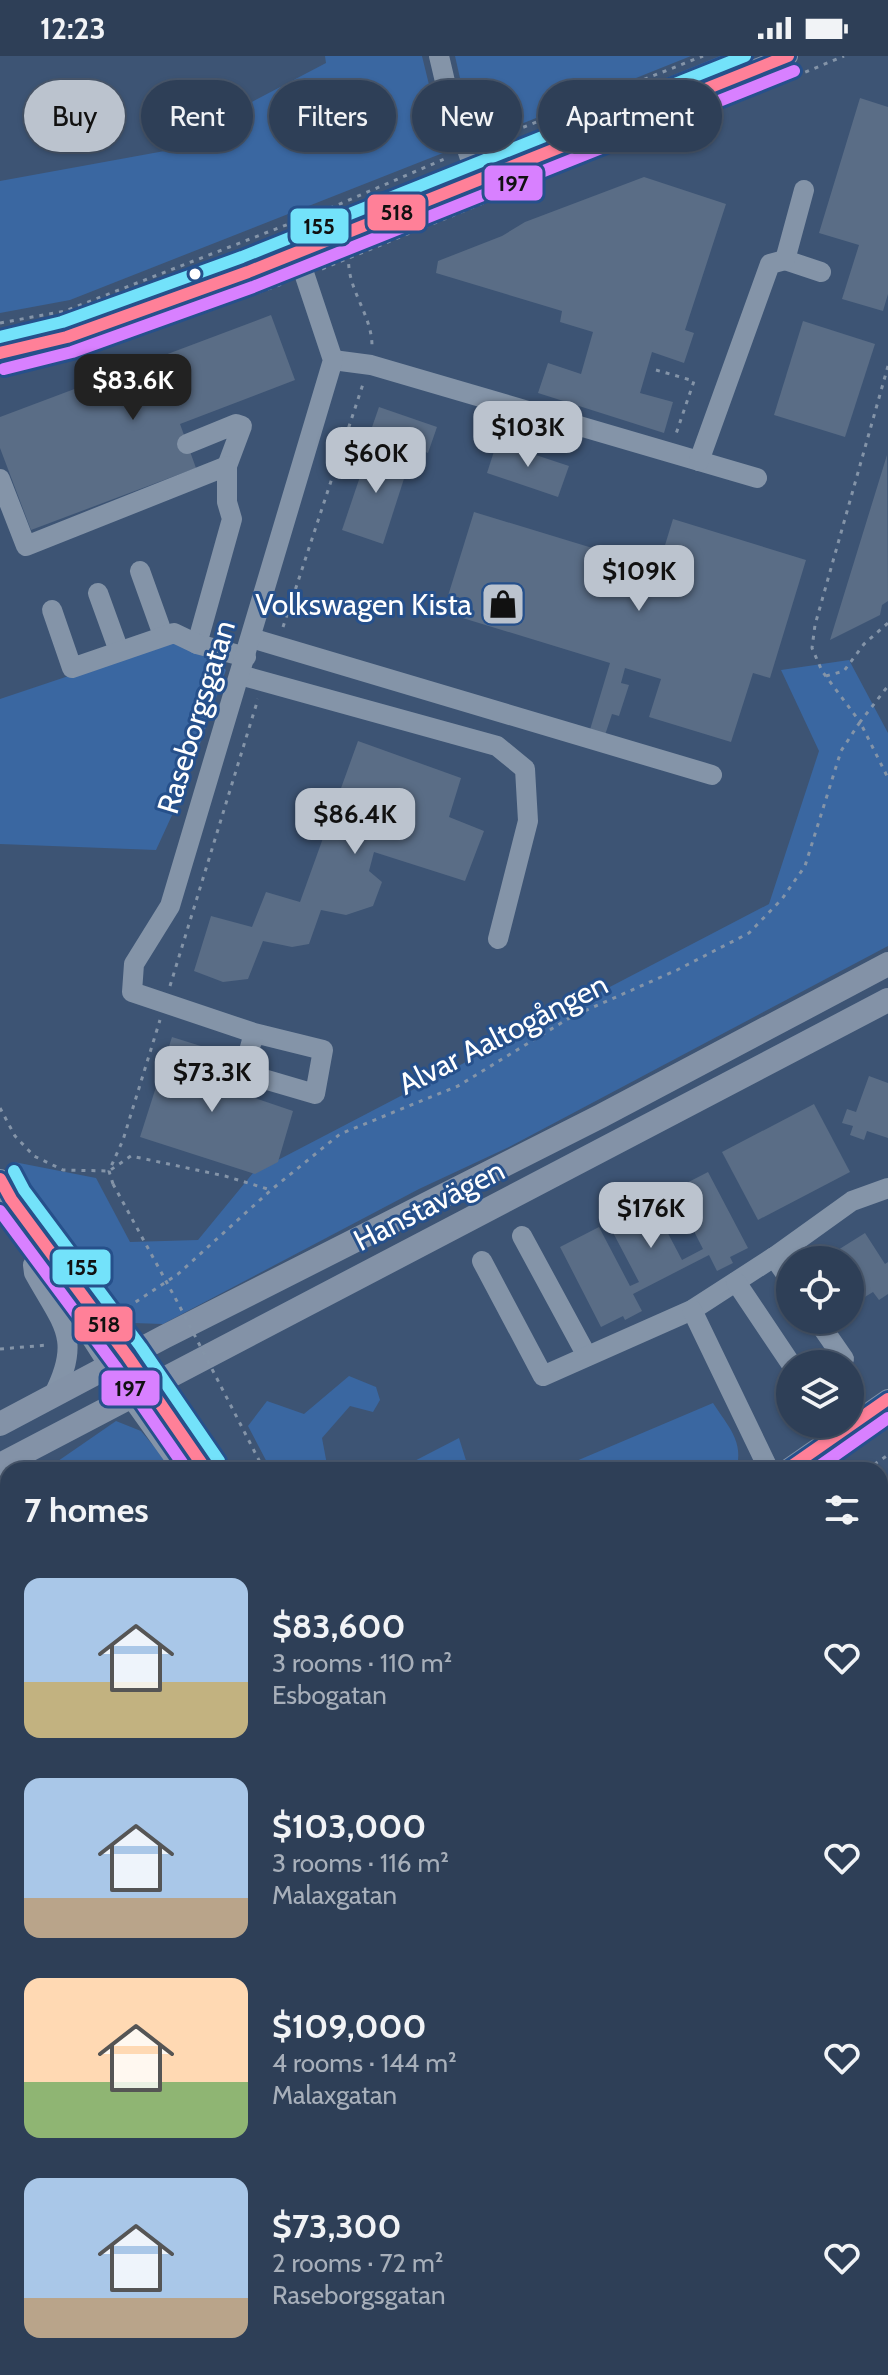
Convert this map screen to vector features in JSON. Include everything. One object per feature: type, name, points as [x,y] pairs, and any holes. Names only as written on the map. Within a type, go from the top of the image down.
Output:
[{"type":"main road","name":"Hanstavägen","points":[[0,1424],[601,1116],[888,964]]},
{"type":"main road","name":"Hanstavägen","points":[[6,1462],[888,1000]]},
{"type":"main road","points":[[119,1362],[139,1391]]},
{"type":"street","points":[[439,56],[446,80]]},
{"type":"street","points":[[0,353],[67,337],[248,272],[788,56]]},
{"type":"street","points":[[467,152],[477,179]]},
{"type":"street","points":[[785,260],[804,190]]},
{"type":"street","points":[[297,252],[333,360],[371,365],[757,478]]},
{"type":"street","points":[[699,461],[770,264],[785,260],[821,272]]},
{"type":"street","name":"Raseborgsgatan","points":[[165,1003],[132,992],[134,964],[170,906],[333,360]]},
{"type":"street","points":[[187,444],[236,424],[242,426],[227,466],[227,502],[232,519],[197,644]]},
{"type":"street","points":[[0,479],[8,522],[26,546],[227,466]]},
{"type":"street","points":[[140,571],[163,635]]},
{"type":"street","points":[[98,593],[119,651]]},
{"type":"street","points":[[52,610],[72,668],[174,633],[197,644],[246,657],[277,645],[712,775]]},
{"type":"street","points":[[246,657],[263,683],[497,746],[525,769],[528,821],[498,939]]},
{"type":"street","points":[[165,1003],[254,1033]]},
{"type":"street","points":[[0,1179],[29,1241],[119,1362]]},
{"type":"street","points":[[482,1261],[543,1376],[692,1310],[852,1201],[888,1188]]},
{"type":"street","points":[[11,1199],[103,1323],[119,1362]]},
{"type":"street","points":[[522,1236],[587,1356]]},
{"type":"street","points":[[29,1241],[34,1273],[70,1344],[60,1383],[53,1396]]},
{"type":"street","points":[[736,1282],[782,1350]]},
{"type":"street","points":[[692,1310],[765,1462]]},
{"type":"street","points":[[139,1391],[179,1462]]},
{"type":"street","points":[[139,1391],[199,1462]]},
{"type":"street","points":[[797,1462],[888,1399]]},
{"type":"path","points":[[522,128],[703,56]]},
{"type":"path","points":[[785,80],[844,56]]},
{"type":"path","points":[[0,323],[65,311],[335,206],[461,152]]},
{"type":"path","points":[[277,645],[361,387],[371,365],[372,331],[348,275],[349,259],[609,152]]},
{"type":"path","points":[[888,366],[815,625],[812,648],[826,676],[860,722],[888,778]]},
{"type":"path","points":[[656,370],[694,381],[670,452]]},
{"type":"path","points":[[826,676],[844,671],[864,644],[888,623]]},
{"type":"path","points":[[260,1462],[113,1184],[109,1171],[123,1140],[263,683]]},
{"type":"path","name":"Alvar Aaltogången","points":[[103,1323],[178,1274],[271,1190],[340,1134],[458,1086],[571,1017],[677,970],[749,933],[782,899],[805,866],[841,751],[888,686]]},
{"type":"path","points":[[0,1108],[15,1136],[34,1156],[63,1170],[109,1171],[131,1156],[225,1176],[271,1190]]},
{"type":"path","points":[[0,1349],[70,1344]]},
{"type":"shaded area","points":[[325,56],[422,56],[428,80],[412,80],[412,152],[443,153],[70,300],[0,313],[0,181],[159,152],[253,152],[253,101],[269,93],[269,152],[396,152],[396,80],[294,80],[326,63]]},
{"type":"shaded area","points":[[455,56],[691,56],[631,80],[538,80],[538,117],[522,124],[522,80],[460,80]]},
{"type":"shaded area","points":[[720,56],[754,56],[694,80],[661,80]]},
{"type":"shaded area","points":[[538,130],[538,142],[522,148],[522,137]]},
{"type":"shaded area","points":[[490,152],[513,152],[508,154]]},
{"type":"shaded area","points":[[173,641],[212,658],[226,670],[184,789],[156,850],[0,844],[0,699]]},
{"type":"shaded area","points":[[849,660],[888,733],[888,946],[509,1147],[419,1189],[163,1324],[133,1323],[106,1308],[61,1246],[14,1162],[96,1178],[130,1242],[198,1240],[253,1173],[769,904],[819,751],[781,670]]},
{"type":"shaded area","points":[[349,1376],[376,1387],[380,1400],[373,1412],[350,1406],[322,1438],[326,1462],[267,1462],[248,1426],[267,1401],[304,1414]]},
{"type":"shaded area","points":[[713,1403],[729,1426],[738,1451],[738,1462],[574,1462]]},
{"type":"shaded area","points":[[116,1421],[141,1431],[167,1462],[57,1462]]},
{"type":"shaded area","points":[[459,1438],[466,1462],[412,1462]]},
{"type":"building","points":[[860,98],[888,107],[888,294],[883,311],[842,299],[859,245],[819,233]]},
{"type":"building","points":[[644,177],[726,204],[685,330],[694,333],[684,363],[652,352],[640,393],[673,402],[664,433],[538,393],[548,363],[581,374],[593,332],[560,322],[562,311],[436,273],[438,261],[502,236],[525,222]]},
{"type":"building","points":[[271,315],[295,380],[180,424],[196,468],[31,530],[0,448],[0,417]]},
{"type":"building","points":[[803,321],[875,344],[845,437],[774,415]]},
{"type":"building","points":[[379,407],[437,427],[428,453],[370,433]]},
{"type":"building","points":[[497,442],[569,466],[558,497],[487,473]]},
{"type":"building","points":[[370,447],[410,460],[383,544],[342,530]]},
{"type":"building","points":[[887,455],[888,601],[882,605],[880,615],[830,640]]},
{"type":"building","points":[[474,512],[658,568],[673,519],[806,560],[770,678],[753,673],[731,742],[649,717],[661,679],[625,668],[621,683],[629,685],[619,716],[612,714],[604,738],[589,733],[610,663],[443,612]]},
{"type":"building","points":[[358,741],[461,778],[449,817],[484,831],[465,881],[374,852],[369,871],[382,882],[373,906],[346,915],[321,910],[309,944],[292,947],[263,941],[248,979],[223,982],[194,971],[211,916],[252,927],[266,892],[300,902]]},
{"type":"building","points":[[172,1037],[220,1052],[211,1083],[293,1111],[278,1162],[255,1174],[140,1137]]},
{"type":"building","points":[[869,1076],[888,1083],[888,1138],[867,1131],[864,1140],[850,1135],[853,1126],[842,1123],[847,1109],[856,1112]]},
{"type":"building","points":[[814,1104],[850,1172],[758,1220],[722,1152]]},
{"type":"building","points":[[708,1172],[748,1248],[730,1257],[733,1263],[717,1271],[709,1255],[633,1294],[642,1311],[601,1327],[560,1247],[599,1227],[630,1286],[639,1282],[609,1225],[652,1203],[682,1260],[703,1249],[673,1190]]},
{"type":"building","points":[[865,1233],[885,1264],[888,1262],[888,1294],[879,1300],[873,1292],[864,1297],[864,1246],[844,1246]]},
{"type":"transit line","name":"155","points":[[0,337],[62,322],[242,257],[745,56]]},
{"type":"transit line","name":"518","points":[[0,353],[67,337],[248,272],[788,56]]},
{"type":"transit line","name":"197","points":[[4,369],[72,352],[253,287],[794,71]]},
{"type":"transit line","name":"155","points":[[14,1171],[24,1190],[141,1347],[219,1461]]},
{"type":"transit line","name":"518","points":[[0,1179],[11,1199],[128,1357],[200,1462]]},
{"type":"transit line","name":"197","points":[[0,1211],[181,1462]]},
{"type":"transit line","name":"518","points":[[797,1462],[888,1399]]},
{"type":"transit line","name":"197","points":[[825,1462],[888,1418]]},
{"type":"place","name":"Volkswagen Kista","points":[[503,604]]}]
